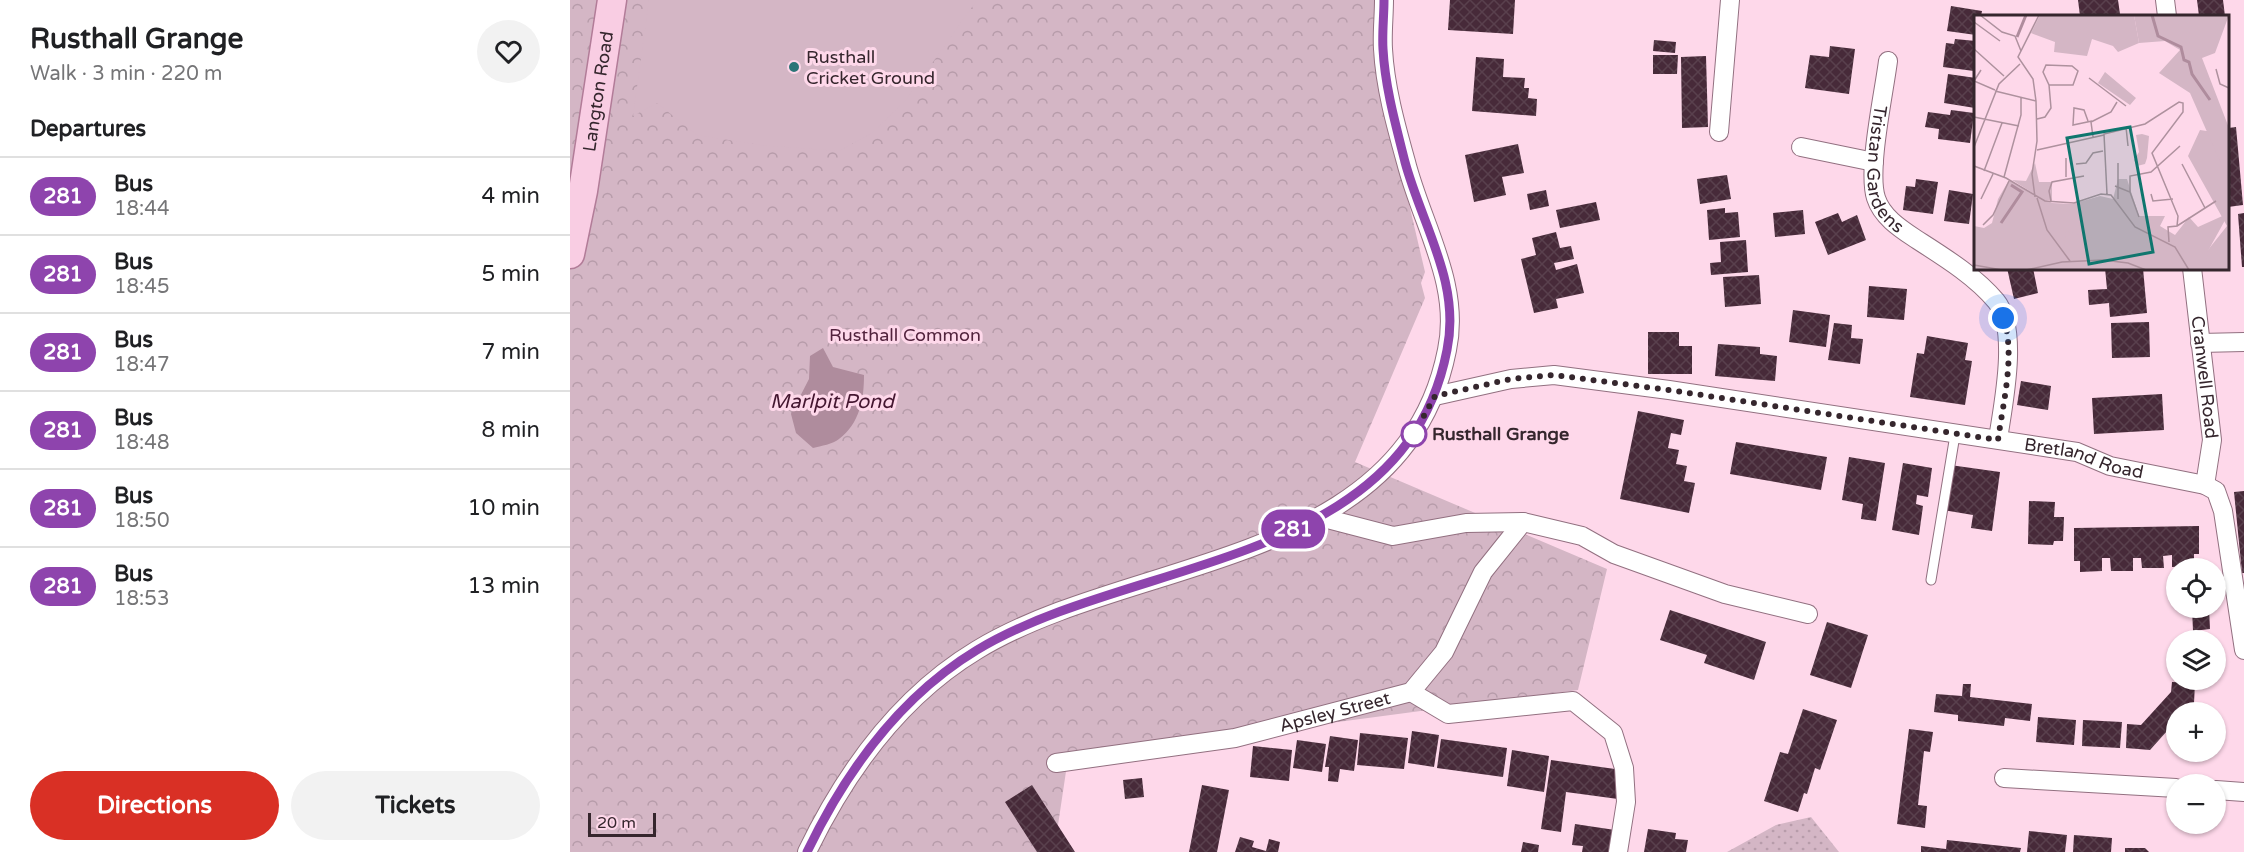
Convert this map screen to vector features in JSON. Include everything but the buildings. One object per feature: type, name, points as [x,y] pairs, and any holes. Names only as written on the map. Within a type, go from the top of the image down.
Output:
[{"type":"main road","name":"Langton Road","points":[[570,254],[583,191],[612,0]]},
{"type":"street","points":[[807,852],[823,820],[866,751],[895,716],[940,676],[977,650],[1029,622],[1164,578],[1272,539],[1320,517],[1374,481],[1406,447],[1435,396],[1448,350],[1452,312],[1444,273],[1406,165],[1392,108],[1383,49],[1384,0]]},
{"type":"street","points":[[1719,132],[1730,0]]},
{"type":"street","points":[[2165,0],[2167,15]]},
{"type":"street","name":"Tristan Gardens","points":[[1888,61],[1874,162],[1876,198],[1893,224],[1971,278],[1998,303],[2009,333],[2006,384],[1998,440]]},
{"type":"street","points":[[1801,147],[1874,162]]},
{"type":"street","name":"Cranwell Road","points":[[2193,270],[2212,440],[2205,485]]},
{"type":"street","points":[[2200,343],[2244,342]]},
{"type":"street","name":"Bretland Road","points":[[1435,396],[1511,379],[1554,375],[1680,391],[2077,452],[2110,466],[2205,485]]},
{"type":"street","points":[[2205,485],[2216,491],[2223,511],[2244,650]]},
{"type":"street","points":[[1320,517],[1393,536],[1466,523],[1523,522],[1582,536],[1614,554],[1725,594],[1808,614]]},
{"type":"street","name":"Apsley Street","points":[[1056,763],[1234,738],[1411,692],[1444,652],[1484,572],[1523,522]]},
{"type":"street","points":[[1411,692],[1448,714],[1573,701],[1613,733],[1624,768],[1626,802],[1618,852]]},
{"type":"street","points":[[2004,778],[2166,787]]},
{"type":"street","points":[[2226,791],[2244,792]]},
{"type":"lane","points":[[1931,580],[1955,435]]},
{"type":"green space","name":"Rusthall Common","points":[[570,0],[1375,0],[1373,51],[1425,272],[1421,283],[1425,298],[1355,462],[1607,569],[1578,690],[1068,758],[1054,852],[570,852]]},
{"type":"green space","name":"Rusthall Cricket Ground","points":[[649,0],[977,0],[906,100],[872,133],[839,151],[760,145],[697,135],[657,103],[633,116]]},
{"type":"green space","points":[[1811,817],[1839,852],[1727,852],[1776,825]]},
{"type":"water","name":"Marlpit Pond","points":[[823,348],[833,367],[864,375],[863,393],[856,418],[846,433],[834,442],[813,448],[796,433],[791,414],[809,379],[810,356]]},
{"type":"bus line","name":"281","points":[[807,852],[823,820],[866,751],[895,716],[940,676],[977,650],[1029,622],[1164,578],[1272,539],[1320,517],[1374,481],[1406,447],[1435,396],[1448,350],[1452,312],[1444,273],[1406,165],[1392,108],[1383,49],[1384,0]]},
{"type":"place","name":"Rusthall Cricket Ground","points":[[794,67]]},
{"type":"place","name":"Rusthall Grange","points":[[1414,434]]},
{"type":"route","points":[[1414,434],[1411,439],[1435,396],[1511,379],[1554,375],[1669,390],[1998,440],[2006,384],[2009,333],[2003,318]]}]
